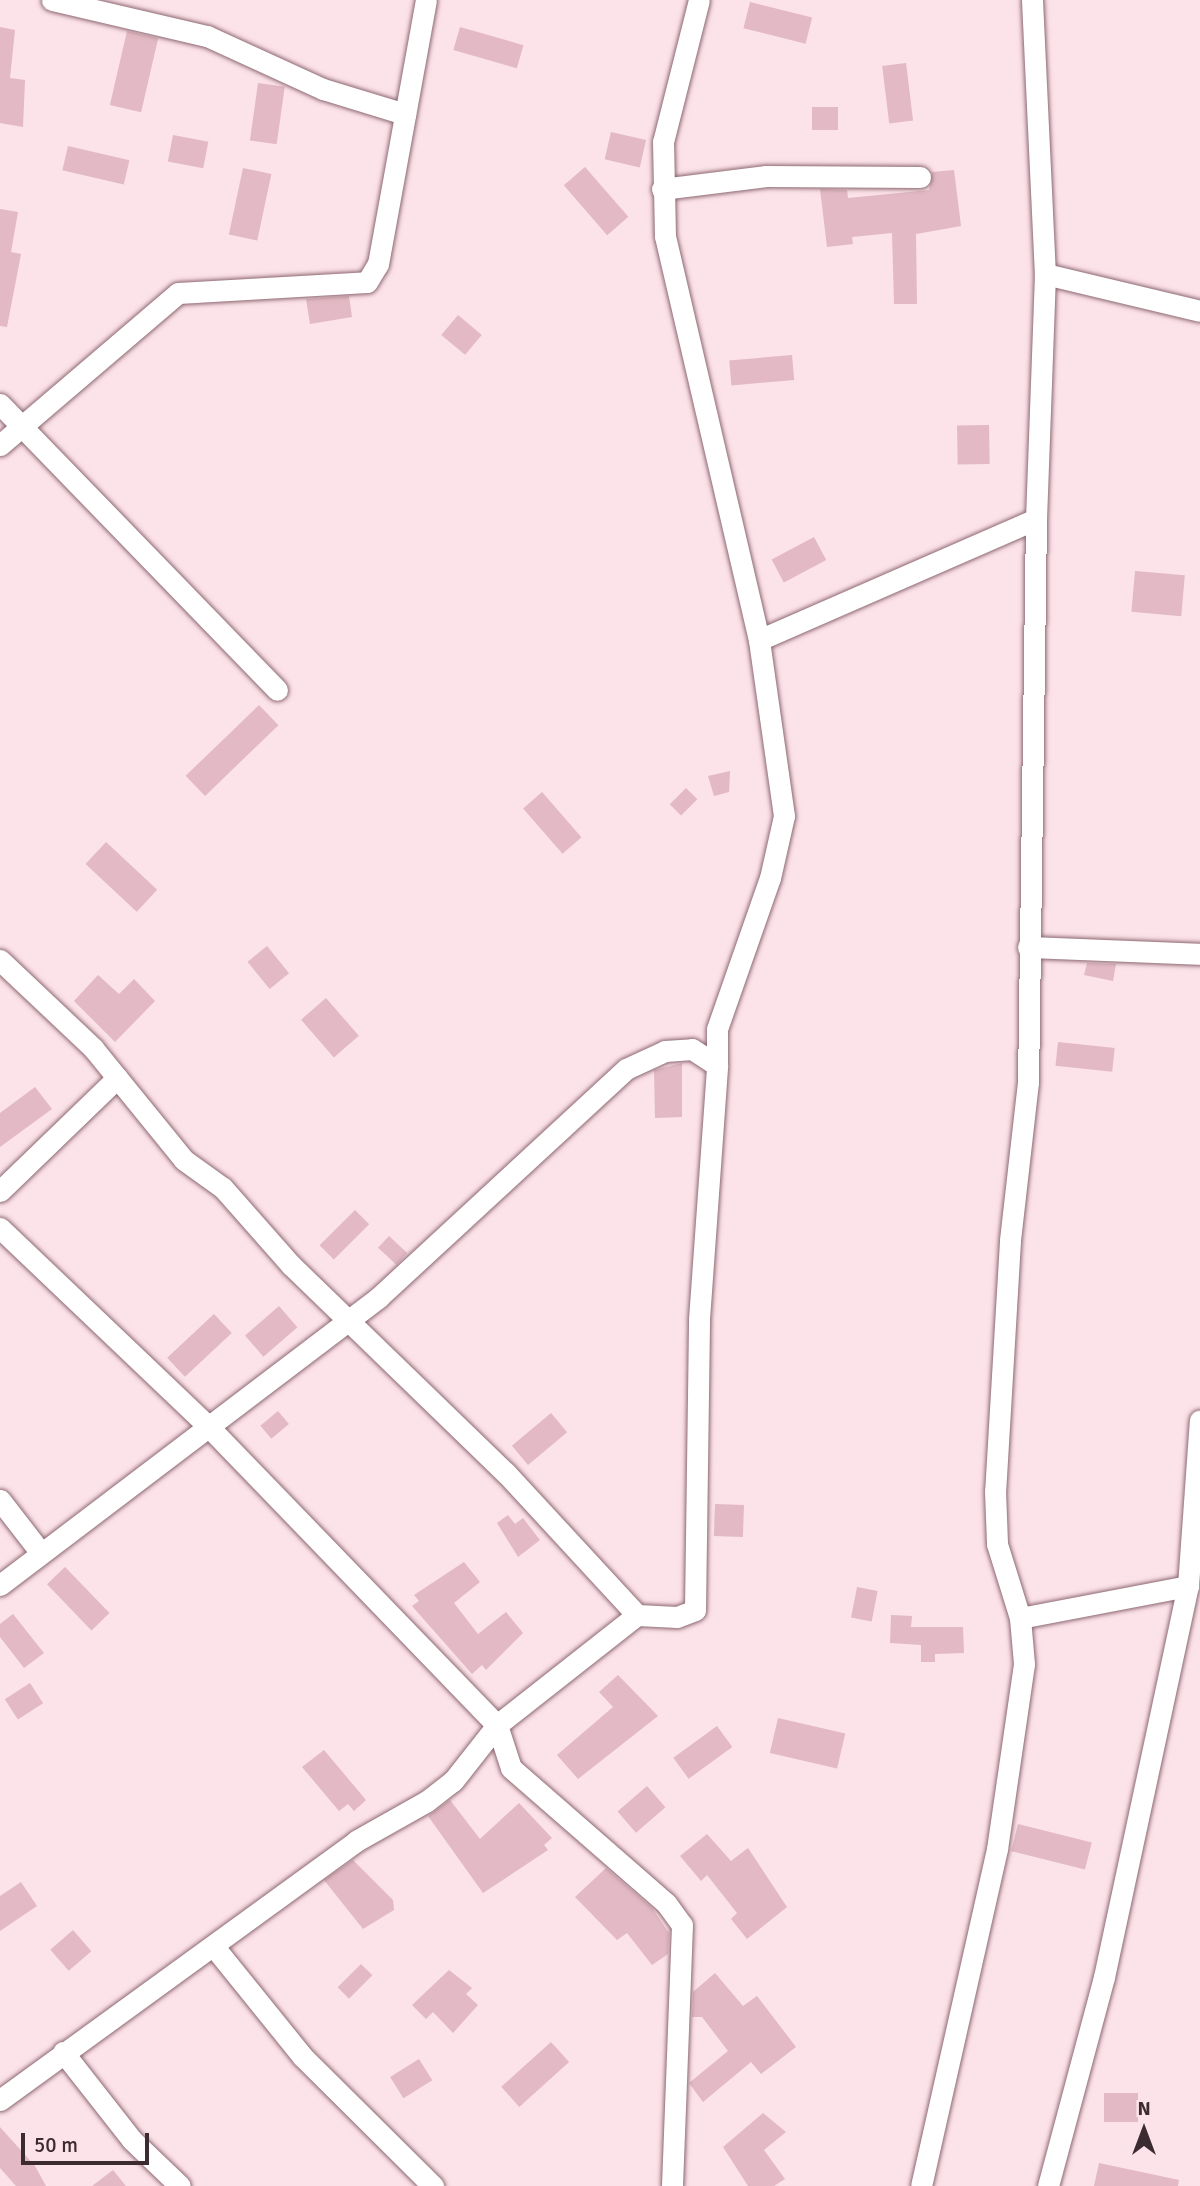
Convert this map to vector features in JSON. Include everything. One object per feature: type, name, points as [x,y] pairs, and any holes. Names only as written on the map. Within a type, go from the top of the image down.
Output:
[{"type":"street","points":[[52,0],[206,36],[323,89],[405,114]]},
{"type":"street","points":[[0,445],[178,293],[367,282],[378,264],[426,0]]},
{"type":"street","points":[[0,2100],[63,2052],[215,1948],[356,1841],[453,1781],[497,1725],[637,1615],[677,1617],[695,1610],[699,1594],[699,1319],[718,1065],[718,1029],[784,822],[759,640],[687,337],[662,189],[672,88],[699,0]]},
{"type":"street","points":[[921,2186],[1018,1731],[1024,1664],[1020,1618],[997,1544],[995,1491],[1010,1241],[1028,1082],[1036,519],[1045,274],[1032,0]]},
{"type":"street","points":[[662,189],[766,176],[920,177]]},
{"type":"street","points":[[1045,274],[1200,311]]},
{"type":"street","points":[[0,404],[277,691]]},
{"type":"street","points":[[759,640],[1036,519]]},
{"type":"street","points":[[1028,947],[1200,954]]},
{"type":"street","points":[[0,960],[76,1030],[184,1160],[223,1188],[350,1321],[506,1473],[637,1615]]},
{"type":"street","points":[[0,1585],[350,1321],[626,1069],[665,1051],[692,1049],[718,1065]]},
{"type":"street","points":[[0,1191],[117,1078]]},
{"type":"street","points":[[0,1228],[210,1428],[497,1725],[511,1768],[666,1903],[682,1925],[671,2186]]},
{"type":"street","points":[[1048,2186],[1104,1977],[1188,1586],[1200,1420]]},
{"type":"street","points":[[0,1500],[41,1553]]},
{"type":"street","points":[[1020,1618],[1188,1586]]},
{"type":"street","points":[[215,1948],[302,2056],[433,2186]]},
{"type":"street","points":[[63,2052],[132,2140],[180,2186]]},
{"type":"building","points":[[750,2],[812,17],[806,44],[743,28]]},
{"type":"building","points":[[0,27],[15,30],[10,78],[25,80],[23,127],[0,123]]},
{"type":"building","points":[[460,27],[523,45],[517,68],[453,50]]},
{"type":"building","points":[[127,31],[158,38],[141,112],[110,105]]},
{"type":"building","points":[[906,63],[913,121],[889,123],[882,66]]},
{"type":"building","points":[[258,83],[285,87],[277,144],[250,140]]},
{"type":"building","points":[[812,107],[838,107],[838,130],[812,130]]},
{"type":"building","points":[[611,132],[646,140],[640,167],[605,159]]},
{"type":"building","points":[[173,135],[208,142],[203,168],[168,162]]},
{"type":"building","points":[[68,146],[129,160],[124,185],[62,170]]},
{"type":"building","points":[[585,167],[628,217],[607,235],[564,185]]},
{"type":"building","points":[[243,168],[271,174],[257,241],[229,235]]},
{"type":"building","points":[[954,170],[961,226],[916,234],[917,304],[894,304],[892,233],[852,237],[853,244],[827,247],[820,189],[847,190],[848,198],[929,190],[932,172]]},
{"type":"building","points":[[0,209],[18,212],[11,252],[21,254],[7,327],[0,326]]},
{"type":"building","points":[[349,296],[352,317],[310,324],[306,299]]},
{"type":"building","points":[[458,315],[482,335],[465,355],[441,335]]},
{"type":"building","points":[[792,355],[794,380],[731,385],[729,360]]},
{"type":"building","points":[[989,425],[990,464],[958,465],[957,426]]},
{"type":"building","points":[[814,537],[826,560],[784,582],[772,560]]},
{"type":"building","points":[[1135,571],[1185,575],[1181,616],[1131,612]]},
{"type":"building","points":[[259,705],[278,725],[205,796],[186,776]]},
{"type":"building","points":[[730,771],[729,792],[714,796],[708,776]]},
{"type":"building","points":[[686,788],[697,799],[681,816],[670,804]]},
{"type":"building","points":[[542,792],[581,837],[562,854],[523,808]]},
{"type":"building","points":[[106,842],[157,890],[137,912],[86,864]]},
{"type":"building","points":[[267,946],[289,973],[270,989],[248,962]]},
{"type":"building","points":[[1087,963],[1116,964],[1113,981],[1084,975]]},
{"type":"building","points":[[98,975],[119,994],[134,979],[155,1001],[115,1042],[74,1001]]},
{"type":"building","points":[[326,998],[359,1036],[334,1057],[301,1020]]},
{"type":"building","points":[[1058,1042],[1115,1048],[1112,1072],[1055,1066]]},
{"type":"building","points":[[682,1063],[682,1117],[655,1118],[654,1070]]},
{"type":"building","points":[[35,1087],[52,1109],[0,1147],[0,1113]]},
{"type":"building","points":[[355,1210],[369,1224],[334,1259],[320,1245]]},
{"type":"building","points":[[389,1236],[407,1253],[396,1265],[378,1248]]},
{"type":"building","points":[[279,1306],[297,1327],[263,1357],[245,1336]]},
{"type":"building","points":[[214,1314],[232,1333],[185,1377],[167,1358]]},
{"type":"building","points":[[278,1411],[289,1424],[271,1439],[260,1426]]},
{"type":"building","points":[[551,1413],[567,1432],[528,1465],[512,1446]]},
{"type":"building","points":[[715,1504],[744,1505],[743,1537],[714,1536]]},
{"type":"building","points":[[508,1515],[515,1524],[523,1518],[540,1540],[518,1557],[497,1523]]},
{"type":"building","points":[[464,1562],[480,1582],[454,1603],[478,1634],[506,1612],[523,1633],[486,1670],[482,1665],[472,1674],[412,1606],[419,1601],[414,1595]]},
{"type":"building","points":[[65,1567],[109,1613],[91,1630],[47,1584]]},
{"type":"building","points":[[857,1587],[878,1591],[872,1621],[851,1617]]},
{"type":"building","points":[[13,1614],[44,1653],[24,1668],[0,1637],[0,1624]]},
{"type":"building","points":[[891,1615],[912,1616],[911,1627],[963,1627],[964,1653],[935,1654],[935,1662],[921,1662],[921,1645],[890,1643]]},
{"type":"building","points":[[618,1675],[658,1716],[578,1779],[557,1755],[613,1707],[599,1692]]},
{"type":"building","points":[[30,1683],[43,1703],[18,1719],[5,1699]]},
{"type":"building","points":[[778,1718],[845,1734],[837,1769],[770,1753]]},
{"type":"building","points":[[717,1726],[732,1747],[689,1779],[673,1758]]},
{"type":"building","points":[[324,1750],[366,1800],[354,1811],[348,1804],[339,1811],[302,1767]]},
{"type":"building","points":[[647,1786],[665,1807],[636,1833],[618,1812]]},
{"type":"building","points":[[450,1800],[480,1839],[519,1803],[552,1838],[544,1845],[548,1850],[483,1893],[428,1816]]},
{"type":"building","points":[[1018,1824],[1092,1842],[1085,1870],[1011,1851]]},
{"type":"building","points":[[707,1834],[731,1861],[748,1848],[787,1907],[747,1939],[731,1919],[737,1913],[707,1875],[701,1881],[680,1856]]},
{"type":"building","points":[[353,1860],[393,1900],[394,1910],[363,1929],[324,1880]]},
{"type":"building","points":[[606,1868],[652,1908],[669,1933],[668,1954],[652,1965],[627,1933],[617,1940],[575,1897]]},
{"type":"building","points":[[21,1882],[37,1906],[0,1931],[0,1896]]},
{"type":"building","points":[[73,1930],[91,1951],[69,1971],[50,1950]]},
{"type":"building","points":[[361,1964],[372,1975],[349,1999],[338,1987]]},
{"type":"building","points":[[449,1970],[472,1988],[466,1994],[478,2005],[453,2033],[433,2012],[426,2019],[412,2005]]},
{"type":"building","points":[[715,1973],[743,2006],[757,1996],[796,2047],[761,2074],[751,2062],[703,2102],[689,2083],[728,2051],[702,2017],[692,2017],[693,1992]]},
{"type":"building","points":[[551,2042],[569,2062],[519,2107],[501,2087]]},
{"type":"building","points":[[419,2059],[432,2080],[403,2098],[390,2077]]},
{"type":"building","points":[[1104,2093],[1138,2093],[1138,2122],[1104,2122]]},
{"type":"building","points":[[763,2113],[786,2132],[764,2150],[785,2179],[774,2186],[748,2186],[723,2147]]},
{"type":"building","points":[[0,2127],[35,2166],[46,2186],[16,2186],[0,2168]]},
{"type":"building","points":[[1099,2163],[1179,2180],[1178,2186],[1094,2186]]},
{"type":"building","points":[[113,2170],[126,2186],[92,2186]]}]
